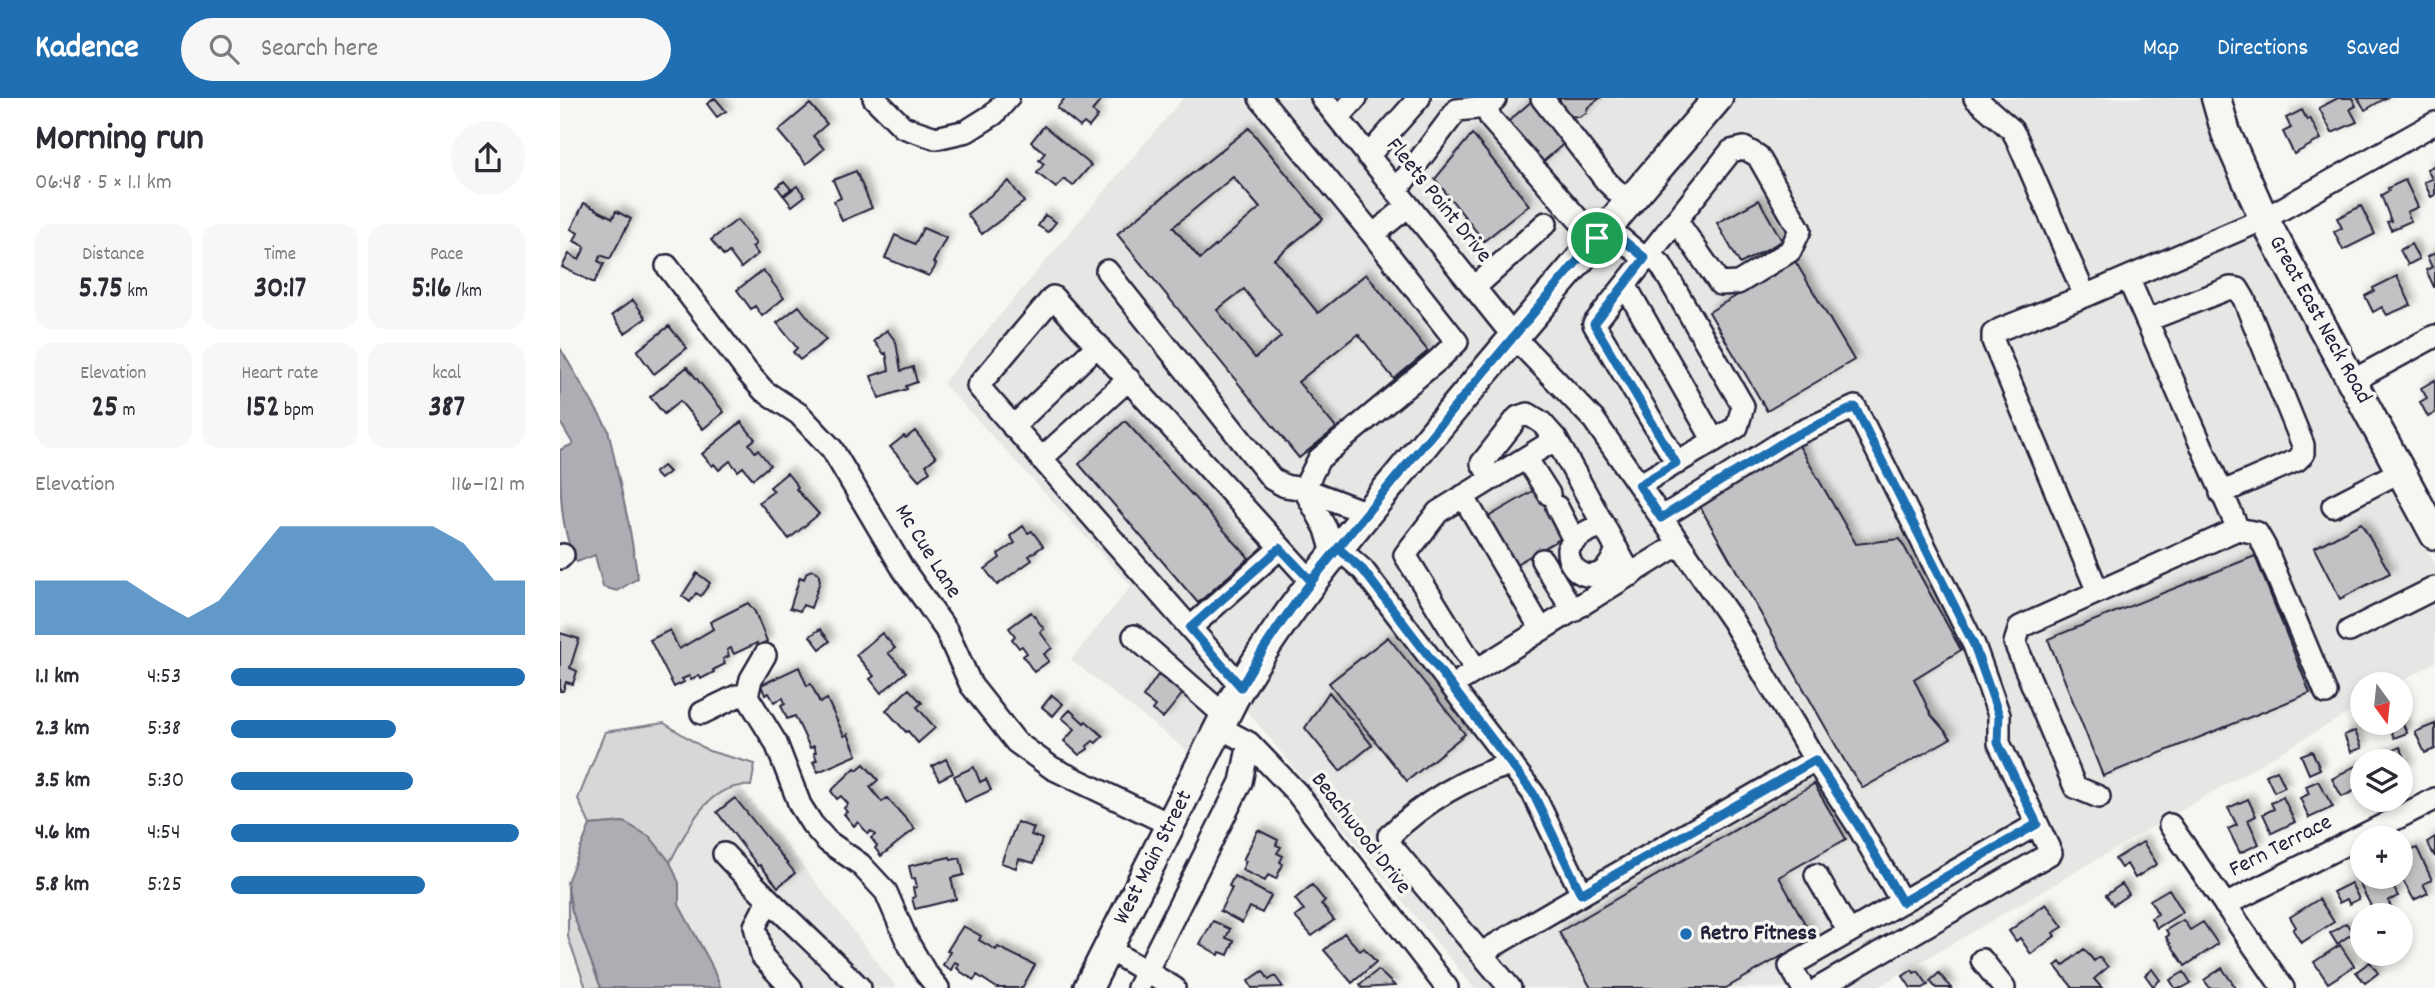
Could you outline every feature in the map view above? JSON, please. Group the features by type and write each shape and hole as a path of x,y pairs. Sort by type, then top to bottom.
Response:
{"main road":[{"name":"Great East Neck Road","path":"2216,98 2226,133 2264,219 2435,535"},
{"name":"West Main Street","path":"1088,988 1222,721 1254,664 1311,581 1710,100"}],"street":[{"path":"874,98 903,127 936,138 967,131 994,114 1008,98"},
{"path":"1260,98 1457,342 1319,459 1304,489"},
{"name":"Fleets Point Drive","path":"1322,98 1513,336 1594,420 1732,620 1902,902"},
{"path":"1338,118 1356,98"},
{"path":"1368,156 1419,98"},
{"path":"1542,98 1607,182 1612,221"},
{"path":"1975,98 2012,130 2085,296"},
{"path":"1373,235 1402,198 1457,110 1491,102 1491,120 1577,218 1612,221 1661,265 1743,406 1737,427 1639,485"},
{"path":"2098,592 1993,341 1993,334 2264,219 2435,123"},
{"path":"1676,220 1720,284 1738,283 1790,251 1800,230 1758,156 1744,148 1731,151 1676,220 1649,254 1594,324 1676,463"},
{"path":"1474,288 1546,223"},
{"name":"Mc Cue Lane","path":"667,266 764,391 799,414 832,449 903,569 946,630 971,685 1008,732 1034,756 1052,768 1171,825"},
{"path":"1107,271 1272,478 1285,486 1304,489 1367,513"},
{"path":"2128,278 2238,528"},
{"path":"1625,285 1714,441"},
{"path":"2148,320 2230,288 2238,289 2244,299 2303,445 2304,454 2297,460 2221,493"},
{"path":"1241,687 978,386 1054,297 1311,581"},
{"path":"2353,381 2435,336"},
{"path":"1013,427 1098,345"},
{"path":"1041,459 1129,379"},
{"path":"1661,518 1790,438 1855,407 1974,645 1999,715 1998,743 2051,853 1819,988"},
{"path":"1492,479 1482,463 1518,417 1528,414 1541,422 1556,439 1631,575"},
{"path":"1476,670 1405,555 1438,512 1556,439"},
{"path":"1526,458 1574,540"},
{"path":"2333,506 2400,471"},
{"path":"1304,489 1336,551 1363,570 1533,793 1581,894"},
{"path":"1463,496 1541,629"},
{"path":"1604,525 1574,540 1568,549 1572,566 1580,575 1588,576 1601,572 1609,565 1617,549"},
{"path":"2099,797 2075,787 2015,643 2020,627 2238,528 2257,533 2265,547 2326,693"},
{"path":"1451,687 1679,544"},
{"path":"1190,628 1280,548"},
{"path":"1542,560 1573,611"},
{"path":"2349,631 2435,588"},
{"name":"Beachwood Drive","path":"1134,636 1222,721 1249,743 1297,793 1447,988"},
{"path":"765,655 751,679 747,696 776,743 800,805 827,841 860,864 877,880 894,907 907,941 938,988"},
{"path":"702,713 737,696 747,696"},
{"path":"1142,980 1241,782 1249,743"},
{"path":"1483,952 1815,760"},
{"path":"1510,988 1483,952 1391,846 1389,836 1413,813 1483,772 1512,764"},
{"name":"Fern Terrace","path":"2225,905 2435,799"},
{"path":"1803,988 1790,966 2037,824"},
{"path":"2170,825 2283,988"},
{"path":"724,854 768,901 793,921 860,988"},
{"path":"1816,875 1849,932"},
{"path":"768,901 755,926 762,956 788,987"},
{"path":"1108,949 1142,980 1174,988"},
{"path":"1982,960 2004,988"}],"shaded area":[{"path":"1183,98 2202,98 2241,206 2435,564 2435,662 2413,675 2413,672 2350,672 2350,712 1876,988 1474,988 1229,692 1195,757 1071,660 1131,586 943,383"},
{"path":"560,348 608,429 638,578 617,591 603,587 595,555 577,562 567,537 562,509 560,450 573,444 560,422"},
{"path":"664,723 709,751 755,764 751,786 736,787 711,800 692,822 670,862 650,837 624,822 590,825 578,799 605,732"},
{"path":"739,785 897,988 721,988 679,905 679,883 670,862 690,825 711,798"},
{"path":"624,822 650,837 670,862 679,883 679,905 721,988 601,988 572,911 567,882 590,825"},
{"path":"568,887 572,911 601,988 586,988 568,937"}],"building":[{"path":"715,98 726,111 717,117 707,104"},
{"path":"1065,98 1103,98 1092,111 1098,116 1089,127 1084,123 1080,127 1057,108"},
{"path":"1559,98 1600,98 1579,117 1565,112"},
{"path":"2338,98 2352,98 2356,106 2350,109 2357,122 2332,133 2319,108"},
{"path":"2358,98 2386,98 2365,110"},
{"path":"1533,100 1568,140 1537,167 1502,127"},
{"path":"810,104 827,124 813,136 824,149 806,164 778,131"},
{"path":"2302,110 2307,120 2310,118 2321,139 2294,154 2283,132 2291,128 2286,118"},
{"path":"1044,126 1091,165 1073,186 1064,179 1056,188 1037,173 1044,164 1039,160 1045,153 1031,142"},
{"path":"1249,128 1323,219 1274,259 1318,313 1366,274 1428,351 1394,379 1358,334 1298,382 1336,428 1299,458 1117,234","holes":["1233,177 1260,208 1200,259 1173,227","1244,289 1281,337 1255,358 1217,310"]},
{"path":"1472,134 1529,205 1484,241 1435,179"},
{"path":"2435,165 2435,195 2431,197 2424,182 2432,179 2427,169"},
{"path":"856,171 872,208 842,221 834,201 841,198 833,180"},
{"path":"2405,180 2418,207 2407,212 2411,221 2391,230 2387,222 2391,221 2381,195 2389,191 2388,188"},
{"path":"784,181 791,189 783,195 777,187"},
{"path":"1009,181 1024,202 982,234 967,214"},
{"path":"797,186 805,196 792,206 784,196"},
{"path":"1759,200 1782,241 1740,264 1717,223"},
{"path":"584,203 613,218 616,211 631,219 610,259 601,255 598,261 604,264 594,283 562,267 569,254 579,260 585,247 574,241 578,233 571,229"},
{"path":"2361,206 2375,234 2343,250 2334,232 2342,228 2337,218"},
{"path":"1045,215 1056,222 1048,232 1038,226"},
{"path":"737,220 756,244 752,247 758,254 741,268 729,252 724,256 711,240"},
{"path":"923,228 946,238 929,276 885,258 895,235 915,244"},
{"path":"2411,244 2419,259 2408,265 2400,250"},
{"path":"2435,253 2434,287 2426,270 2432,267 2427,257"},
{"path":"1795,261 1854,360 1767,411 1709,312"},
{"path":"763,270 784,298 762,316 755,306 751,309 737,290"},
{"path":"2397,276 2411,305 2387,315 2382,307 2373,312 2365,296 2374,291 2373,288"},
{"path":"633,300 646,318 625,333 612,315"},
{"path":"799,306 826,340 800,360 793,352 797,348 777,323"},
{"path":"669,326 687,348 654,374 637,351"},
{"path":"887,330 896,342 901,371 913,367 917,382 906,386 907,389 879,398 871,376 889,370 886,353 884,354 874,341"},
{"path":"687,367 724,412 703,429 680,401 664,414 650,397"},
{"path":"2435,380 2435,413 2428,417 2420,402 2427,398 2421,388"},
{"path":"1125,421 1249,558 1198,603 1079,464"},
{"path":"741,422 755,439 749,444 755,452 758,450 770,465 753,479 743,467 738,471 730,461 719,470 702,454"},
{"path":"915,431 936,457 926,465 930,471 919,480 890,447"},
{"path":"1798,444 1856,544 1900,539 1961,650 1914,679 1931,715 1951,738 1863,788 1847,765 1699,505"},
{"path":"663,466 669,472 660,479 654,473"},
{"path":"787,473 798,487 796,489 819,514 789,539 759,502 774,491 770,487"},
{"path":"1538,488 1565,536 1511,567 1483,520"},
{"path":"2361,523 2390,573 2340,599 2314,548"},
{"path":"1023,526 1028,533 1032,531 1043,546 1029,556 1032,560 997,585 985,569 1000,558 998,554 1015,543 1010,536"},
{"path":"2255,556 2310,693 2103,776 2048,639"},
{"path":"812,570 818,573 820,581 811,608 803,605 800,611 790,608 800,577 804,579 807,572"},
{"path":"697,573 710,583 701,596 696,593 690,602 682,596"},
{"path":"748,603 755,612 767,641 734,654 731,648 727,650 729,656 723,659 725,664 713,670 714,672 701,679 699,675 691,680 689,676 674,687 650,640 670,630 679,649 713,629 710,622"},
{"path":"1031,612 1044,629 1040,632 1052,648 1044,654 1049,661 1034,672 1023,656 1027,653 1012,639 1015,636 1009,628"},
{"path":"820,629 830,641 820,649 810,636"},
{"path":"560,633 579,639 570,668 577,671 573,684 566,682 563,691 560,691"},
{"path":"882,633 895,648 888,653 906,672 881,693 870,679 874,676 856,655"},
{"path":"1388,637 1465,734 1407,781 1329,683"},
{"path":"799,667 807,686 811,684 820,703 827,699 844,736 848,734 857,755 818,772 813,762 817,760 814,746 810,748 795,716 787,719 781,705 785,703 783,698 774,702 769,693 765,695 761,685"},
{"path":"1158,675 1183,693 1163,718 1152,710 1155,706 1143,697"},
{"path":"909,689 922,703 917,707 935,728 918,743 886,710"},
{"path":"1329,692 1372,745 1340,771 1305,728"},
{"path":"1052,695 1063,704 1053,716 1042,707"},
{"path":"1070,710 1103,736 1096,743 1093,741 1087,746 1088,749 1079,755 1064,741 1075,729 1062,718"},
{"path":"2435,724 2435,749 2425,753 2415,732"},
{"path":"2350,733 2357,735 2362,748 2350,750 2344,735"},
{"path":"2312,751 2320,769 2309,774 2301,755"},
{"path":"946,759 953,773 939,780 932,766"},
{"path":"864,764 878,780 870,787 882,802 887,798 915,829 881,856 871,838 875,835 871,831 868,834 858,822 854,826 844,814 847,812 844,808 848,804 841,796 837,799 831,791 855,768 857,770"},
{"path":"974,767 980,782 986,779 991,790 965,802 954,776"},
{"path":"2350,769 2350,793 2342,797 2332,779"},
{"path":"2277,770 2285,787 2274,792 2266,775"},
{"path":"2318,781 2333,807 2309,818 2300,798 2309,794 2306,786"},
{"path":"1814,784 1846,839 1779,877 1813,938 1726,988 1591,988 1559,932"},
{"path":"2283,797 2295,822 2272,833 2263,814 2274,809 2271,803"},
{"path":"735,798 795,873 778,887 760,865 758,866 717,812"},
{"path":"2248,799 2256,816 2248,820 2259,844 2240,853 2228,829 2237,825 2228,808"},
{"path":"1017,822 1034,828 1031,835 1042,839 1034,863 1019,859 1016,868 1001,863"},
{"path":"1258,830 1278,840 1276,845 1281,847 1277,853 1283,856 1280,862 1283,864 1276,879 1268,875 1265,881 1242,870 1246,861 1243,860"},
{"path":"2435,837 2435,857 2427,842"},
{"path":"2143,842 2157,864 2135,878 2127,864 2121,868 2115,859"},
{"path":"2417,848 2432,880 2423,884 2428,893 2414,900 2408,889 2413,889 2413,850"},
{"path":"950,857 951,860 960,858 964,875 951,878 956,899 915,909 912,898 915,897 913,888 917,887 909,866"},
{"path":"1234,876 1271,896 1262,913 1250,907 1242,923 1220,911 1232,888 1229,886"},
{"path":"2122,884 2129,894 2113,905 2106,895"},
{"path":"2350,884 2350,889 2354,889 2359,899 2349,904 2347,899 2339,903 2333,892"},
{"path":"1312,885 1325,901 1321,904 1334,920 1312,936 1295,917 1304,910 1295,899"},
{"path":"2169,889 2183,912 2157,928 2151,918 2158,914 2150,900"},
{"path":"2362,889 2394,889 2398,896 2388,901 2389,903 2369,903"},
{"path":"2319,899 2334,922 2301,943 2293,930 2296,927 2290,917"},
{"path":"2046,904 2063,927 2031,954 2020,938 2016,941 2009,931"},
{"path":"2183,920 2190,930 2203,922 2218,944 2185,966 2166,937 2169,935 2166,930"},
{"path":"1213,921 1230,929 1226,938 1234,941 1228,955 1220,952 1219,955 1200,944"},
{"path":"2346,923 2350,929 2350,935 2337,944 2330,933"},
{"path":"963,926 981,936 979,940 996,950 998,947 1035,965 1022,988 997,988 977,975 974,980 961,972 957,968 959,964 955,962 951,970 943,965 950,952 947,951"},
{"path":"1344,933 1360,951 1364,948 1376,962 1352,983 1324,950"},
{"path":"2340,945 2350,960 2350,966 2354,966 2328,983 2314,962"},
{"path":"2084,949 2094,961 2099,957 2108,967 2094,979 2102,988 2073,988 2055,966 2060,962 2063,966"},
{"path":"2364,966 2373,966 2378,973 2365,983 2356,972"},
{"path":"2222,968 2236,988 2210,988 2204,980"},
{"path":"2152,969 2160,980 2153,986 2145,975"},
{"path":"1378,970 1395,986 1362,988 1360,984"},
{"path":"1912,970 1914,973 1918,971 1928,985 1911,988 1903,976"},
{"path":"1263,971 1269,980 1275,976 1283,987 1252,988 1248,981"},
{"path":"2184,972 2191,983 2175,988 2170,980"},
{"path":"1939,973 1951,988 1936,988 1930,981"}],"place":[{"name":"Retro Fitness","path":"1686,934"}],"route":[{"path":"1597,238 1513,336 1367,513 1311,581 1241,687 1190,628 1280,548 1311,581 1338,548 1363,570 1533,793 1581,894 1815,760 1858,825 1902,902 2037,824 1998,743 1999,715 1974,645 1855,407 1790,438 1661,518 1639,485 1676,463 1594,324 1645,258 1607,227 1597,238"}]}
